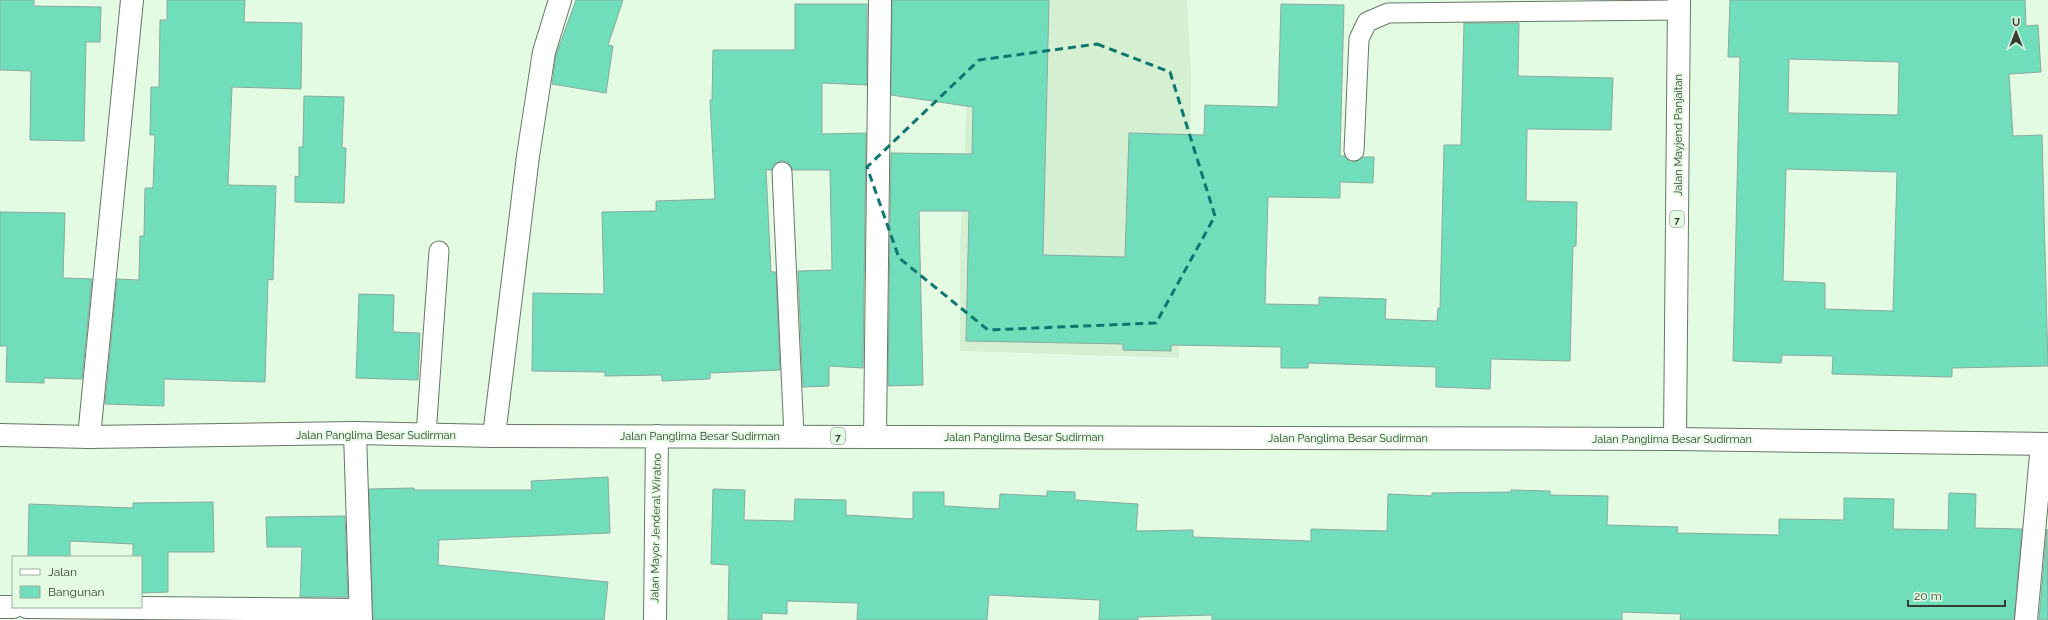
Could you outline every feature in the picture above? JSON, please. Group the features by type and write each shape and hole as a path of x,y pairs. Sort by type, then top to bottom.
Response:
{"main road":[{"path":"89,437 132,0"},
{"path":"494,436 528,156 544,52 560,0"},
{"path":"875,437 880,0"},
{"name":"Jalan Mayjend Panjaitan","path":"1675,439 1679,5"},
{"path":"69,608 360,615 355,433"},
{"name":"Jalan Panglima Besar Sudirman","path":"0,435 89,437 355,433 494,436 1675,439 2045,444"},
{"name":"Jalan Mayor Jenderal Wiratno","path":"655,620 657,436"},
{"path":"2026,620 2045,444"},
{"path":"0,607 12,607"}],"lane":[{"path":"1354,151 1359,39 1367,22 1388,14 1679,5"},
{"path":"782,172 794,436"},
{"path":"426,435 439,251"}],"highlighted area":[{"path":"1097,44 1170,72 1215,216 1156,323 988,330 899,258 867,167 979,60"}],"shaded area":[{"path":"972,0 1187,0 1191,75 1190,189 1181,206 1179,358 960,351 960,248"}],"building":[{"path":"0,0 34,0 34,6 101,7 100,42 86,42 84,141 30,140 31,71 0,70"},
{"path":"167,0 245,0 244,22 302,23 301,89 232,87 228,185 276,186 273,280 268,279 265,382 164,379 164,406 105,404 117,279 139,280 140,236 144,236 145,188 153,188 155,135 150,135 151,87 159,87 160,20 167,20"},
{"path":"576,0 623,0 608,45 613,46 606,93 552,84 556,55"},
{"path":"892,0 1049,0 1043,255 1125,257 1129,133 1204,135 1205,105 1278,107 1281,4 1344,5 1340,156 1344,156 1348,160 1354,162 1363,157 1374,157 1373,183 1340,182 1340,198 1268,197 1265,304 1319,305 1319,297 1386,299 1385,319 1437,321 1438,308 1440,309 1444,145 1461,145 1464,23 1519,23 1518,76 1613,78 1611,130 1527,129 1526,201 1577,202 1576,246 1573,246 1570,361 1491,359 1490,389 1436,387 1436,367 1308,363 1308,368 1281,368 1281,347 1171,345 1171,351 1123,350 1123,344 966,341 969,211 919,211 923,385 888,386 891,153 972,154 973,107 891,95"},
{"path":"1730,0 2025,0 2026,26 2038,25 2041,72 2009,74 2013,136 2042,135 2048,366 1952,368 1952,377 1832,374 1833,356 1782,355 1781,363 1733,361 1740,57 1728,57","holes":["1789,59 1899,62 1898,115 1788,113","1786,169 1897,172 1893,311 1825,309 1825,283 1783,281"]},
{"path":"795,4 867,4 867,85 822,83 822,134 866,133 863,368 829,366 829,386 803,387 798,271 832,270 830,170 793,170 787,162 782,161 776,163 772,170 766,170 771,272 776,272 780,370 710,373 710,379 662,381 662,375 605,376 605,372 532,371 533,293 604,294 602,212 656,211 656,201 715,199 710,100 712,100 713,50 795,50"},
{"path":"304,96 344,97 342,148 346,148 344,203 295,202 295,176 299,177 299,147 303,147"},
{"path":"0,212 65,213 63,278 92,279 82,379 44,378 44,383 6,382 7,346 0,346"},
{"path":"359,294 394,295 393,332 420,333 418,380 356,378"},
{"path":"608,477 610,533 439,540 438,565 608,582 604,620 373,620 369,489 414,488 414,490 532,490 531,481"},
{"path":"713,489 745,490 744,520 794,521 795,499 846,500 846,515 913,519 913,492 944,492 944,506 999,509 1000,494 1047,496 1047,491 1075,492 1075,500 1138,504 1136,531 1193,530 1193,537 1311,541 1311,529 1387,531 1388,494 1432,496 1432,493 1511,492 1511,490 1550,491 1550,495 1608,496 1607,525 1678,527 1677,533 1779,535 1779,519 1844,520 1844,498 1894,499 1893,529 1948,530 1949,493 1976,494 1975,528 2022,529 2014,620 1680,620 1681,614 1622,612 1622,620 1212,620 1212,615 1138,617 1138,620 1099,620 1100,600 989,595 987,620 857,620 858,603 787,601 787,614 762,613 762,620 728,620 729,565 711,564"},
{"path":"213,502 214,552 168,552 168,592 142,593 142,556 133,556 133,544 70,541 70,556 28,556 29,504 133,508 133,503"},
{"path":"345,516 348,597 300,597 302,547 267,547 266,517"},
{"path":"2047,529 2048,620 2039,620"}]}
